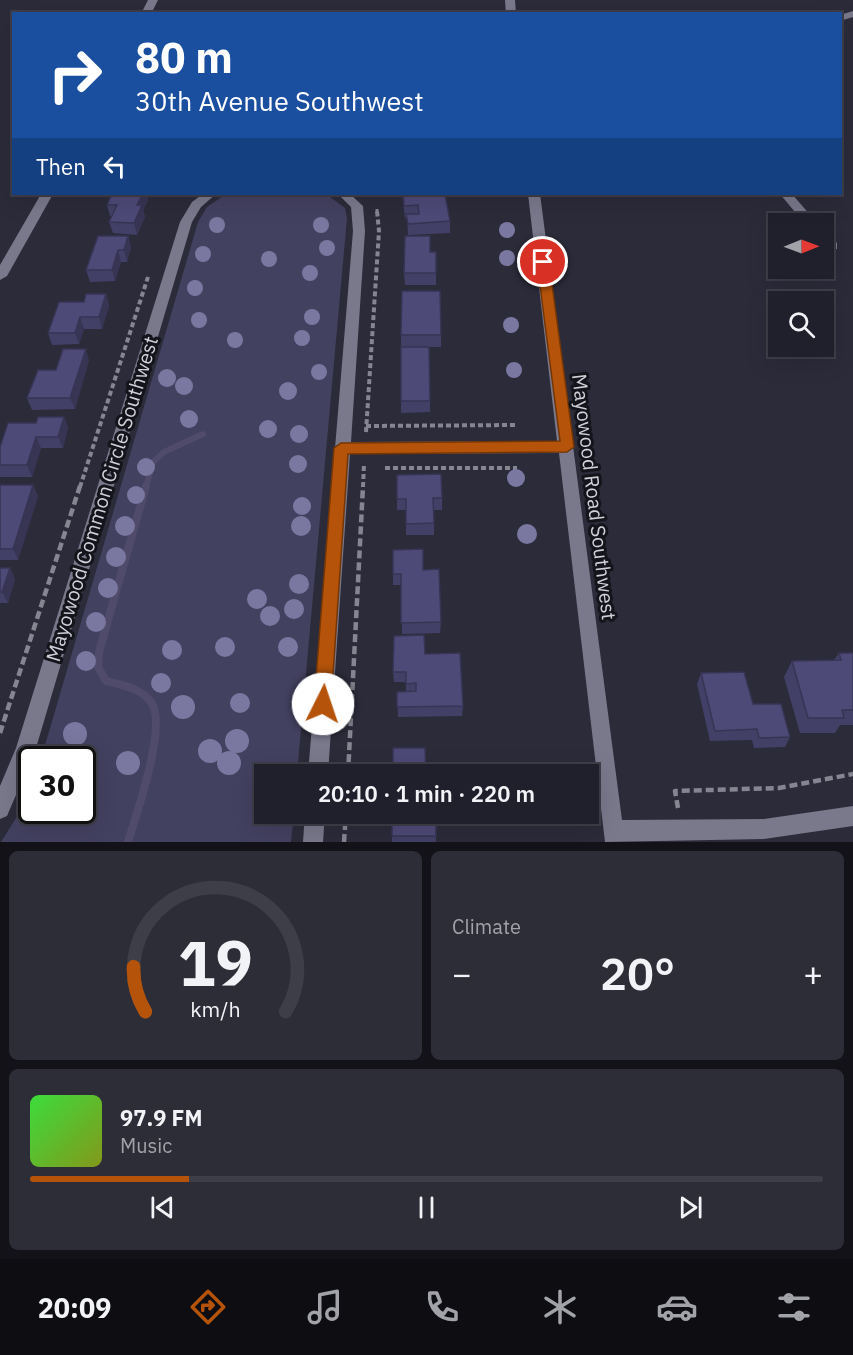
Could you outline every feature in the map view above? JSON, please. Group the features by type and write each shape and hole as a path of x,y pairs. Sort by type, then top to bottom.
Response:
{"street":[{"path":"0,276 46,195"},
{"name":"Mayowood Common Circle Southwest","path":"0,809 26,748 186,222 196,205 209,195"},
{"path":"319,764 359,231 357,206 345,195"},
{"name":"Mayowood Road Southwest","path":"534,195 614,836"},
{"path":"787,195 802,213"},
{"path":"341,448 567,447"},
{"path":"614,836 792,828 853,816"},
{"path":"313,842 314,824"}],"path":[{"path":"0,733 152,267"},
{"path":"366,426 515,425"},
{"path":"348,764 363,468 517,468"},
{"path":"675,791 778,788 853,774"},
{"path":"344,842 345,824"}],"shaded area":[{"path":"225,195 327,195 345,208 347,218 298,764 254,764 254,824 293,824 291,842 1,842 18,814 18,824 96,824 96,746 45,746 198,222 207,207"}],"building":[{"path":"112,195 142,195 137,205 142,205 134,223 109,222 117,205 107,205"},
{"path":"403,195 445,195 450,221 408,224 406,214 419,214 418,205 404,206"},
{"path":"98,236 128,236 124,250 118,250 112,270 86,270"},
{"path":"405,236 430,236 430,252 436,252 436,273 404,273"},
{"path":"402,291 440,291 441,335 401,335"},
{"path":"86,294 106,294 99,317 80,317 75,333 48,333 59,302 84,302"},
{"path":"401,347 429,347 430,401 401,401"},
{"path":"63,349 86,349 70,398 27,398 38,370 56,370"},
{"path":"38,417 64,417 58,437 36,437 27,465 0,465 0,447 8,423 36,423"},
{"path":"441,474 442,498 433,498 434,523 406,524 406,499 397,499 397,475"},
{"path":"0,485 33,485 13,549 0,549"},
{"path":"423,549 423,570 439,569 441,622 401,623 401,574 393,574 393,550"},
{"path":"0,568 10,568 2,592 0,592"},
{"path":"424,635 425,654 460,653 463,706 397,707 397,692 416,691 416,683 406,684 406,672 393,672 394,636"},
{"path":"839,653 853,653 853,710 842,710 844,718 808,718 792,661 841,660"},
{"path":"744,672 753,704 781,704 790,737 759,738 757,729 715,731 701,673"},
{"path":"393,748 425,748 426,764 393,764"},
{"path":"392,824 436,824 436,836 392,836"}],"waterway":[{"path":"146,487 153,462 164,452 203,434"},
{"path":"128,842 149,771 156,730 155,714 147,697 131,688 106,681 98,667 99,652 146,486"}],"route":[{"path":"323,704 341,448 567,447 543,262"}]}
